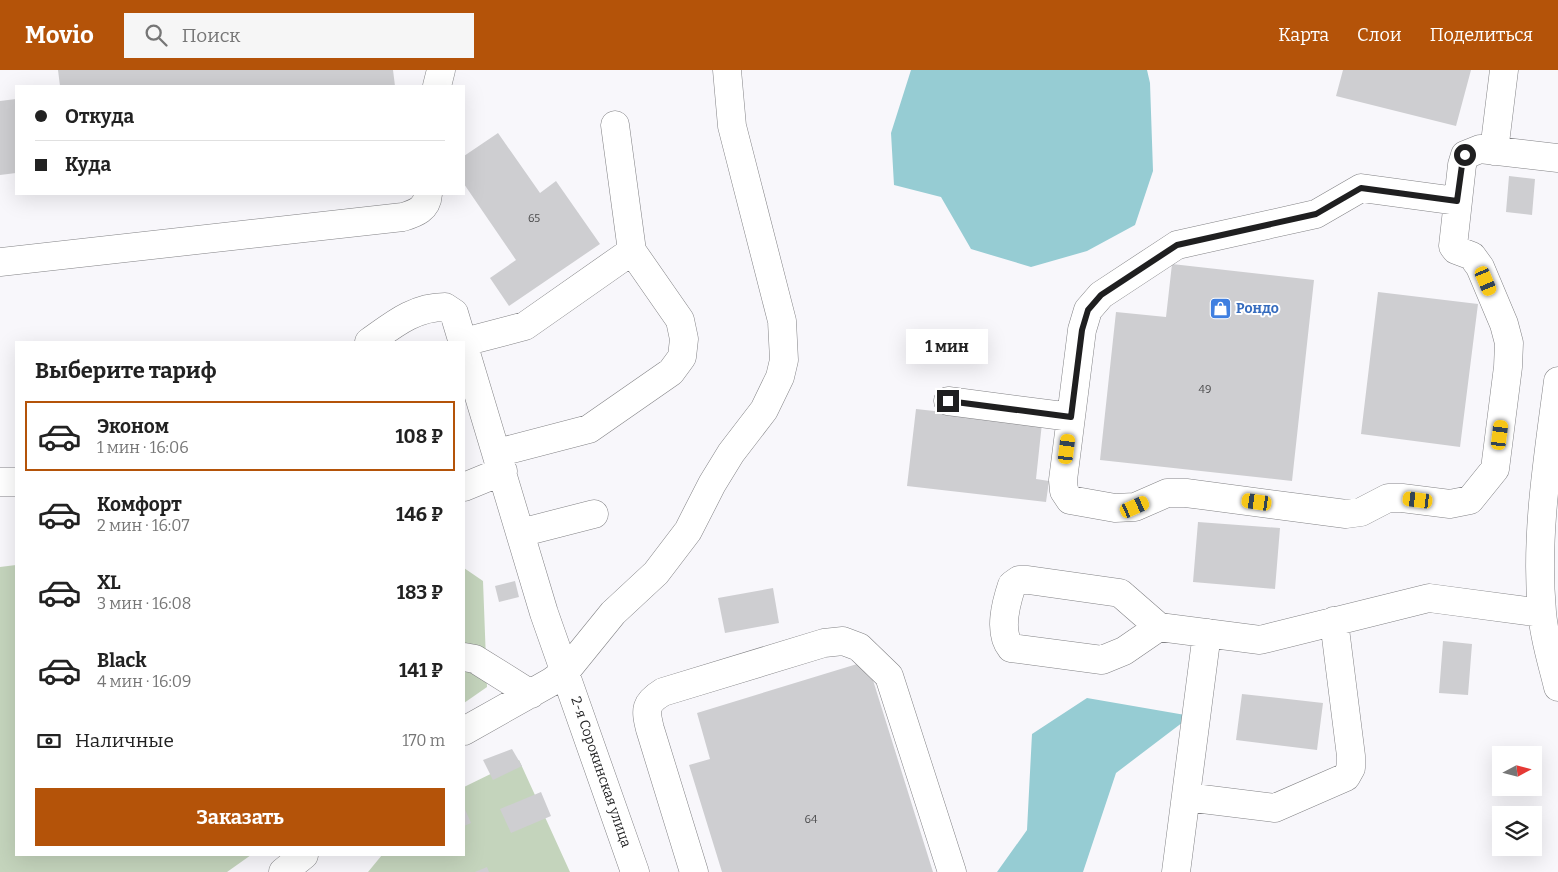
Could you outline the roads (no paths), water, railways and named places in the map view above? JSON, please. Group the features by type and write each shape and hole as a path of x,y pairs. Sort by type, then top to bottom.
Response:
{"street":[{"path":"437,85 441,70"},
{"path":"465,730 531,694 566,671 608,619 656,573 688,531 712,484 731,453 764,410 780,377 784,360 782,322 732,126 727,70"},
{"path":"1494,151 1504,70"},
{"path":"465,486 500,462 589,429 670,372 682,357 684,339 680,320 632,251 615,125"},
{"path":"1457,201 1361,188 1316,214 1177,245 1101,295 1088,310 1082,330 1064,486 1064,491 1070,500 1078,503 1116,508 1135,507 1167,493 1186,493 1346,514 1361,512 1388,498 1450,504 1470,500 1495,469 1508,367 1509,343 1504,324 1480,267 1472,256 1456,250 1453,246 1462,165 1465,155 1480,149 1558,158"},
{"path":"0,262 403,217 417,213 428,202 428,195"},
{"path":"465,342 525,326 632,251"},
{"name":"2-я Сорокинская улица","path":"370,341 399,320 417,311 434,307 445,308 454,314 464,341"},
{"name":"2-я Сорокинская улица","path":"465,345 544,614 566,671 635,872"},
{"path":"1558,381 1542,502 1539,554 1542,613 1546,642 1558,687"},
{"path":"948,401 1071,417"},
{"path":"0,482 15,482"},
{"path":"520,533 594,514"},
{"path":"1159,626 1119,654 1102,660 1011,648 1005,641 1004,629 1012,585 1019,580 1120,593 1159,626 1260,640 1430,598 1542,613"},
{"path":"1186,797 1275,808 1346,777 1351,768 1351,756 1334,622"},
{"path":"1176,872 1207,633"},
{"path":"694,872 650,729 646,712 651,699 663,692 815,646 843,640 859,647 889,676 898,696 952,872"},
{"path":"465,657 475,660 531,694"},
{"path":"283,872 303,856"}],"water":[{"path":"911,70 1147,70 1150,83 1153,171 1135,225 1087,251 1031,267 971,249 941,197 894,185 891,133"},
{"path":"1087,698 1191,716 1116,773 1083,872 997,872 1027,830 1032,734"}],"place":[{"name":"Рондо","path":"1220,308"}]}
